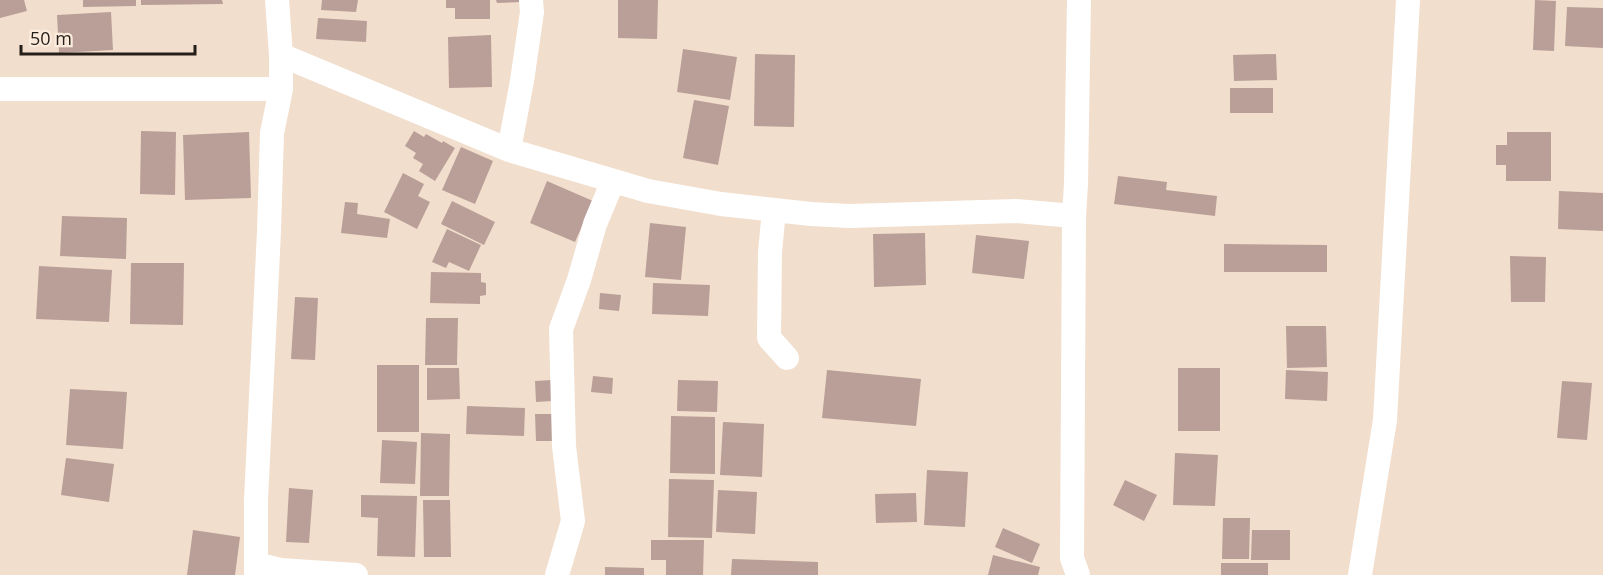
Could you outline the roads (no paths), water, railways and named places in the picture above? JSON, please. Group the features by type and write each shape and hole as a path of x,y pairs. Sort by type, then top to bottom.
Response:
{"street":[{"path":"277,0 281,90 272,134 256,500 256,569 356,575"},
{"path":"509,150 531,23 531,0"},
{"path":"1078,575 1072,558 1074,216 1079,0"},
{"path":"1360,575 1385,420 1408,0"},
{"path":"281,55 509,150 648,192 721,204 810,214 849,216 1017,211 1074,216"},
{"path":"0,90 281,90"},
{"path":"557,575 573,521 564,446 561,329 579,280 595,224 613,181"},
{"path":"774,210 770,252 769,338 787,358"}]}
